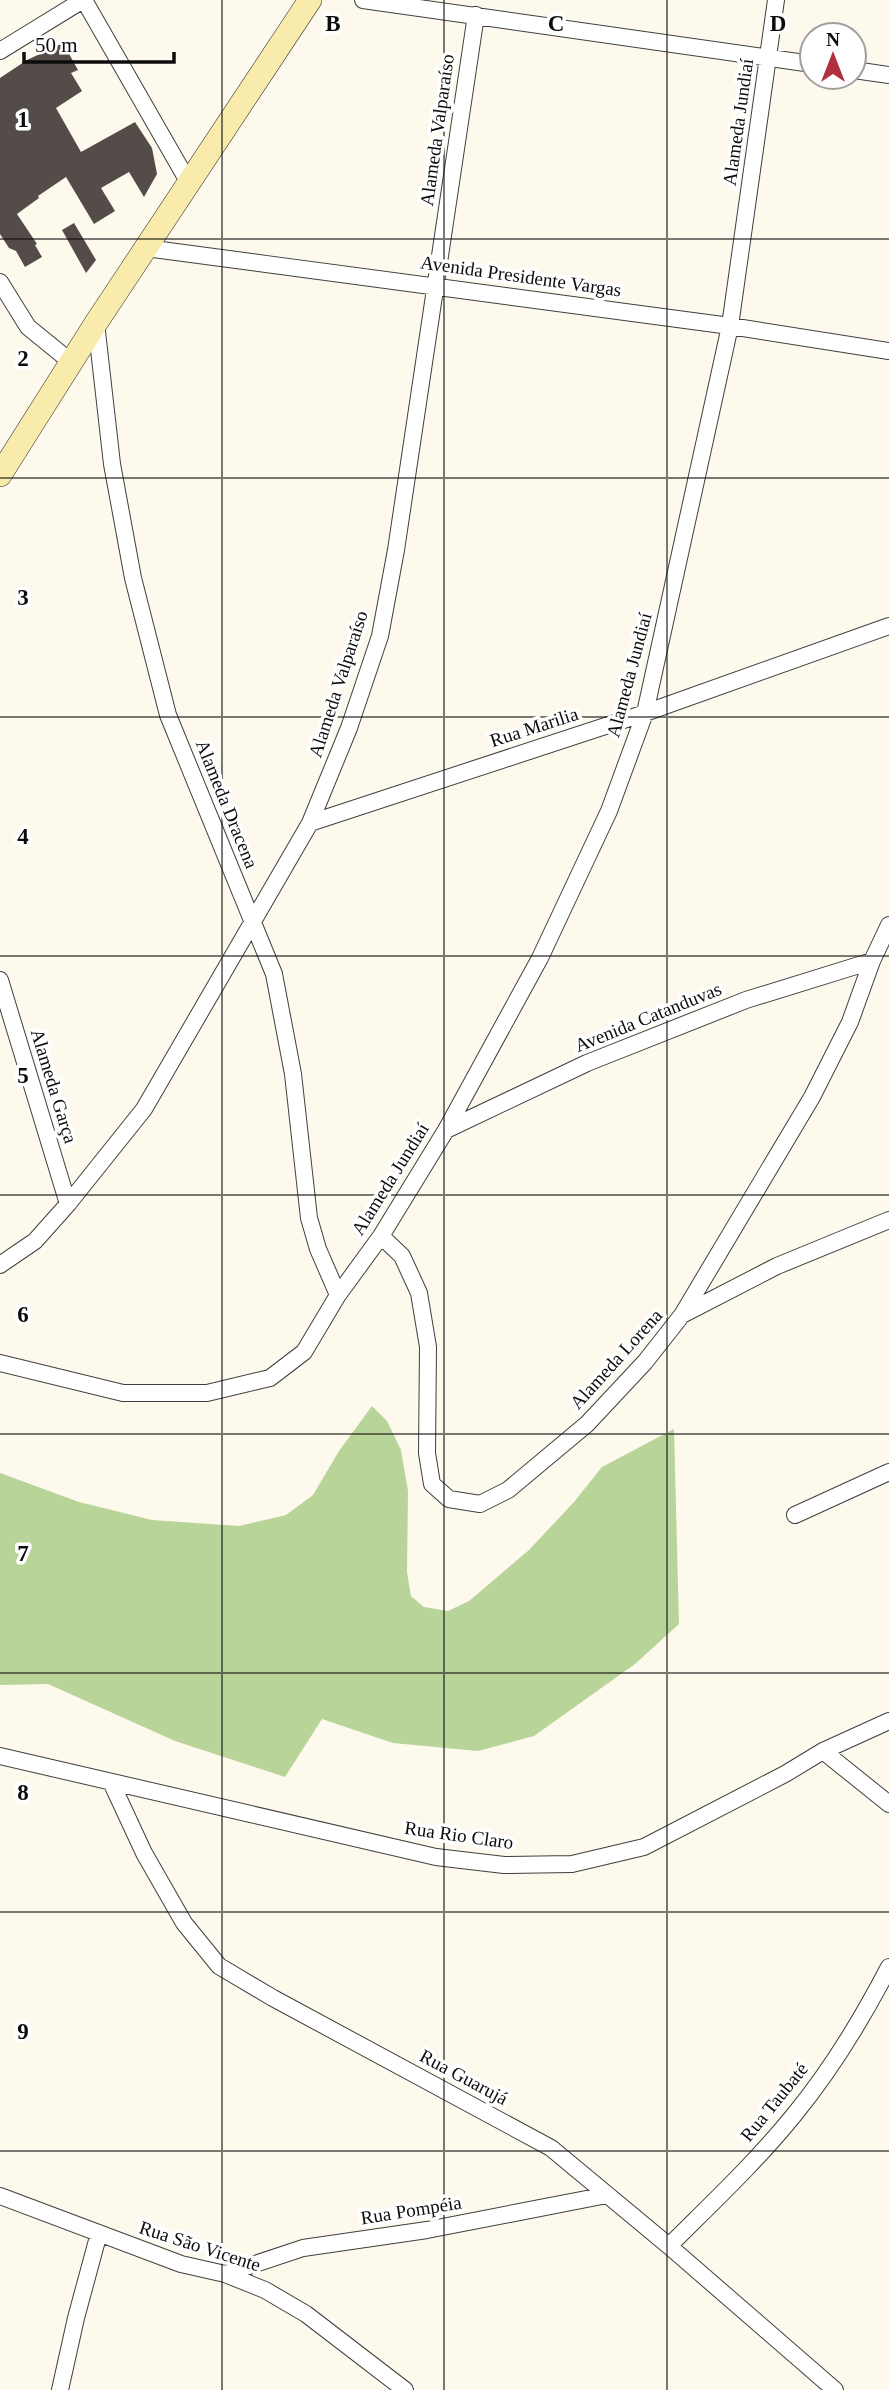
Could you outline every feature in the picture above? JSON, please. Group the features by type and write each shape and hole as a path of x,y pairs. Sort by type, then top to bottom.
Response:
{"main road":[{"path":"0,475 96,323 310,0"}],"street":[{"path":"0,51 83,0 188,183"},
{"path":"363,0 798,62"},
{"name":"Alameda Jundiaí","path":"0,1363 123,1393 207,1393 270,1378 304,1352 338,1295 381,1236 446,1130 541,958 610,811 645,713 730,326 776,0"},
{"name":"Alameda Valparaíso","path":"0,1265 35,1241 145,1109 310,822 349,728 380,636 398,537 475,15"},
{"path":"868,72 889,75"},
{"name":"Avenida Presidente Vargas","path":"146,247 730,326 889,351"},
{"path":"0,282 28,327 71,362"},
{"name":"Alameda Dracena","path":"96,323 111,464 133,579 168,715 274,974 293,1074 309,1218 318,1249 338,1295"},
{"name":"Rua Marilia","path":"310,822 645,713 889,626"},
{"name":"Alameda Lorena","path":"381,1236 402,1256 419,1293 428,1347 426,1453 432,1484 449,1499 480,1504 509,1490 587,1424 646,1362 682,1315 812,1097 850,1022 872,961 888,928"},
{"name":"Avenida Catanduvas","path":"446,1130 587,1063 746,1000 872,961"},
{"name":"Alameda Garça","path":"0,980 68,1204"},
{"path":"682,1315 777,1266 889,1220"},
{"path":"795,1515 889,1472"},
{"name":"Rua Rio Claro","path":"0,1756 436,1857 503,1865 572,1864 644,1847 785,1774 823,1751 889,1721"},
{"path":"823,1751 889,1804"},
{"name":"Rua Guarujá","path":"111,1782 145,1853 184,1923 219,1966 273,1998 551,2148 835,2390"},
{"name":"Rua Taubaté","path":"669,2246 740,2175 794,2115 832,2063 889,1967"},
{"name":"Rua Pompéia","path":"225,2274 303,2248 427,2230 607,2195"},
{"name":"Rua São Vicente","path":"0,2196 181,2264 225,2274 265,2290 306,2314 405,2390"},
{"path":"60,2390 99,2233"}],"green space":[{"path":"372,1406 387,1421 401,1450 408,1491 407,1572 411,1596 424,1607 448,1611 469,1601 529,1550 602,1467 674,1429 679,1624 635,1664 534,1736 478,1751 393,1743 322,1719 285,1777 175,1741 48,1684 0,1685 0,1473 79,1502 152,1520 239,1526 286,1515 313,1495 339,1451"}],"building":[{"path":"63,43 78,70 71,73 82,91 56,108 81,152 135,122 152,148 157,174 144,197 129,172 101,188 115,211 94,224 66,177 38,196 39,198 17,214 37,244 35,245 42,257 25,267 16,251 9,248 0,234 0,78 27,60"},
{"path":"74,223 96,260 86,273 62,230"}]}
